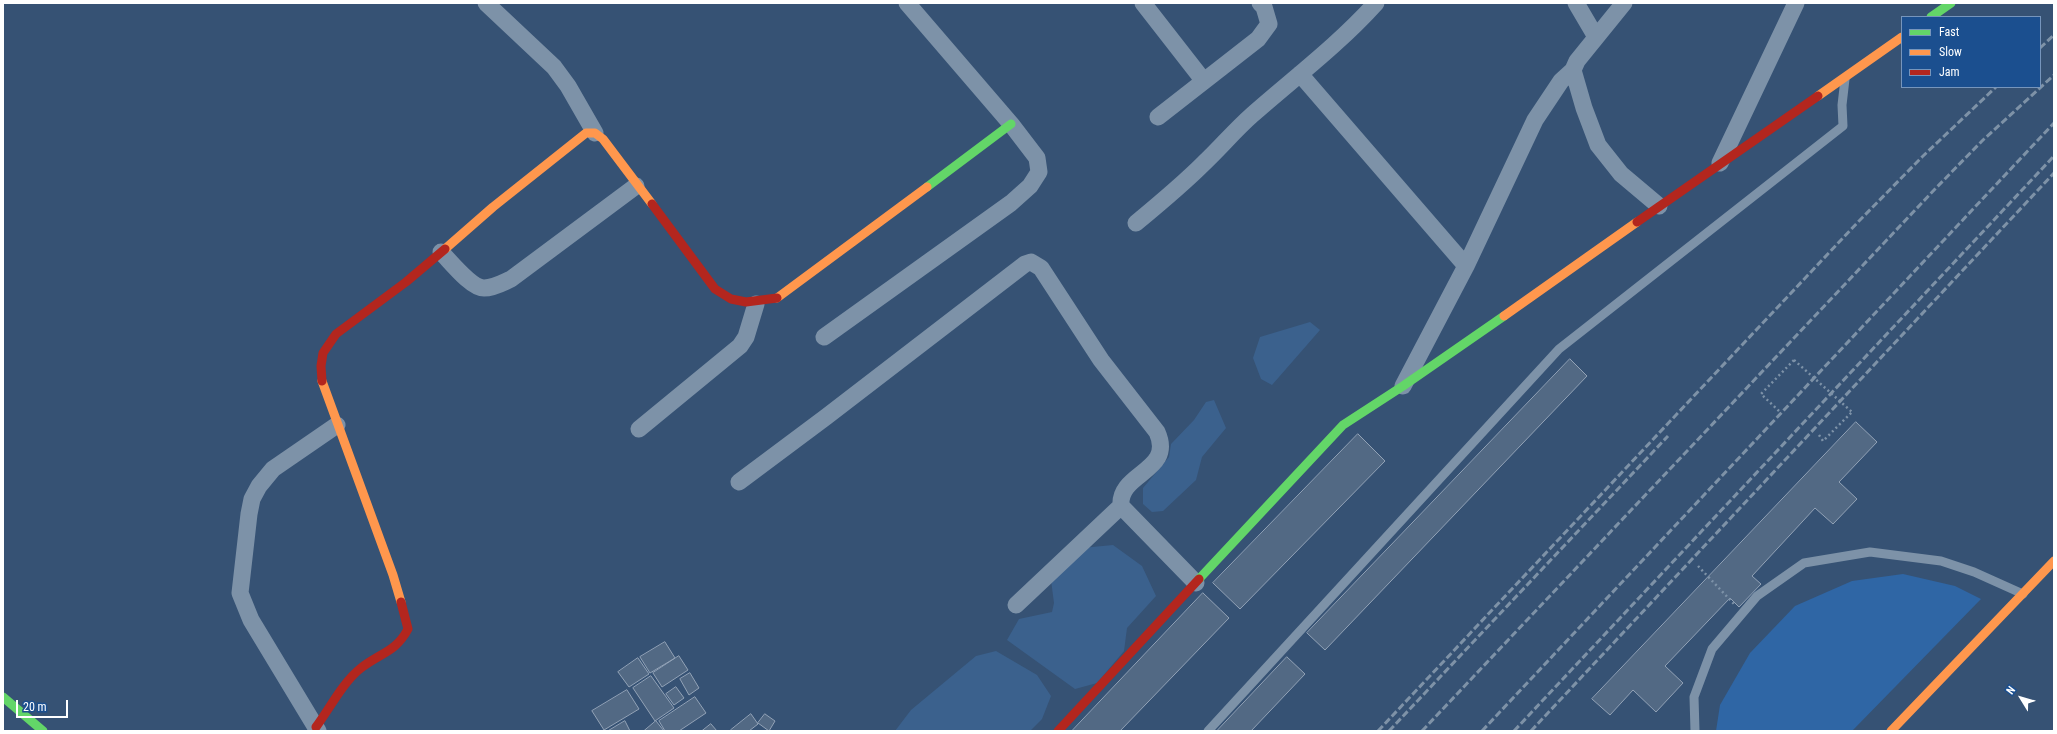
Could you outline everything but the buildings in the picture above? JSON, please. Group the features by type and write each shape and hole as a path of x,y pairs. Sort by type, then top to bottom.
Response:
{"street":[{"path":"486,3 554,67 568,86 595,133 603,139 636,186 715,289 724,296 736,302 756,304 779,298 1011,124"},
{"path":"824,338 1011,203 1030,186 1039,172 1037,158 1011,124 907,3"},
{"path":"1143,3 1204,80"},
{"path":"1158,117 1258,39 1269,24 1264,7 1260,3"},
{"path":"1136,223 1186,180 1230,135 1352,30 1376,3"},
{"path":"1576,3 1596,38"},
{"path":"1403,386 1466,266 1534,120 1561,81 1573,70 1577,61 1624,3"},
{"path":"1720,163 1796,3"},
{"path":"1932,16 1951,3"},
{"path":"1058,731 1343,425 1403,386 1901,38"},
{"path":"1573,70 1584,108 1598,145 1621,174 1659,206"},
{"path":"1300,74 1466,266"},
{"path":"338,425 273,469 259,486 252,499 249,514 240,593 251,620 317,729 348,682 361,668 393,649 402,641 408,629 394,575 338,425 324,389 321,372 322,357 326,345 348,324 406,282 586,133 595,133"},
{"path":"441,252 472,284 483,288 495,287 511,279 636,186"},
{"path":"739,482 833,412 1025,264 1031,262 1042,268 1102,360 1157,432 1162,442 1162,451 1153,464 1126,488 1120,498 1121,506 1196,583"},
{"path":"639,429 740,346 746,337 756,304"},
{"path":"1016,605 1121,506"},
{"path":"1891,731 2054,563"},
{"path":"3,697 43,731"}],"lane":[{"path":"1208,731 1559,349 1843,126 1842,105 1845,76"},
{"path":"1695,731 1694,697 1712,649 1757,596 1804,563 1870,552 1941,561 1974,572 2023,594"}],"path":[{"path":"1779,411 1761,394 1794,360 1852,412 1823,441 1819,435"},
{"path":"1698,566 1742,613"}],"shaded area":[{"path":"1310,322 1320,330 1272,385 1261,379 1253,358 1260,337"},
{"path":"1214,400 1226,428 1202,457 1196,480 1163,511 1152,512 1143,504 1143,488 1169,457 1171,444 1194,420 1206,402"},
{"path":"1113,545 1142,566 1156,596 1127,628 1124,651 1097,683 1075,689 1007,640 1019,619 1052,612 1054,603 1051,580 1082,548"},
{"path":"1903,574 1955,586 1981,599 1852,731 1716,731 1720,705 1750,653 1795,606 1852,581"},
{"path":"996,651 1037,675 1051,696 1042,719 1030,731 895,731 911,710 976,656"}],"railway":[{"path":"2041,47 2054,35"},
{"path":"2041,87 2054,75"},
{"path":"1378,731 1858,222 1922,157 1995,88"},
{"path":"1422,731 1936,188 1983,140 2040,88"},
{"path":"1482,731 2054,123"},
{"path":"1514,731 2054,156"},
{"path":"1531,731 2054,173"},
{"path":"1389,731 1668,436"}],"traffic: fast":[{"path":"1932,16 1951,3"},
{"path":"927,187 1011,124"},
{"path":"1199,579 1343,425 1403,386 1504,316"},
{"path":"3,697 43,731"}],"traffic: slow":[{"path":"1818,96 1901,38"},
{"path":"445,249 493,207 586,133 595,133 603,139 652,204"},
{"path":"777,298 927,187"},
{"path":"1504,316 1637,222"},
{"path":"322,381 393,575 401,602"},
{"path":"1891,731 2054,561"}],"traffic: jam":[{"path":"1637,222 1818,96"},
{"path":"652,204 715,289 731,299 746,302 777,298"},
{"path":"322,381 321,366 323,353 336,334 406,282 445,249"},
{"path":"1058,731 1199,579"},
{"path":"316,727 348,680 361,668 387,652 403,637 408,629 401,602"}]}
